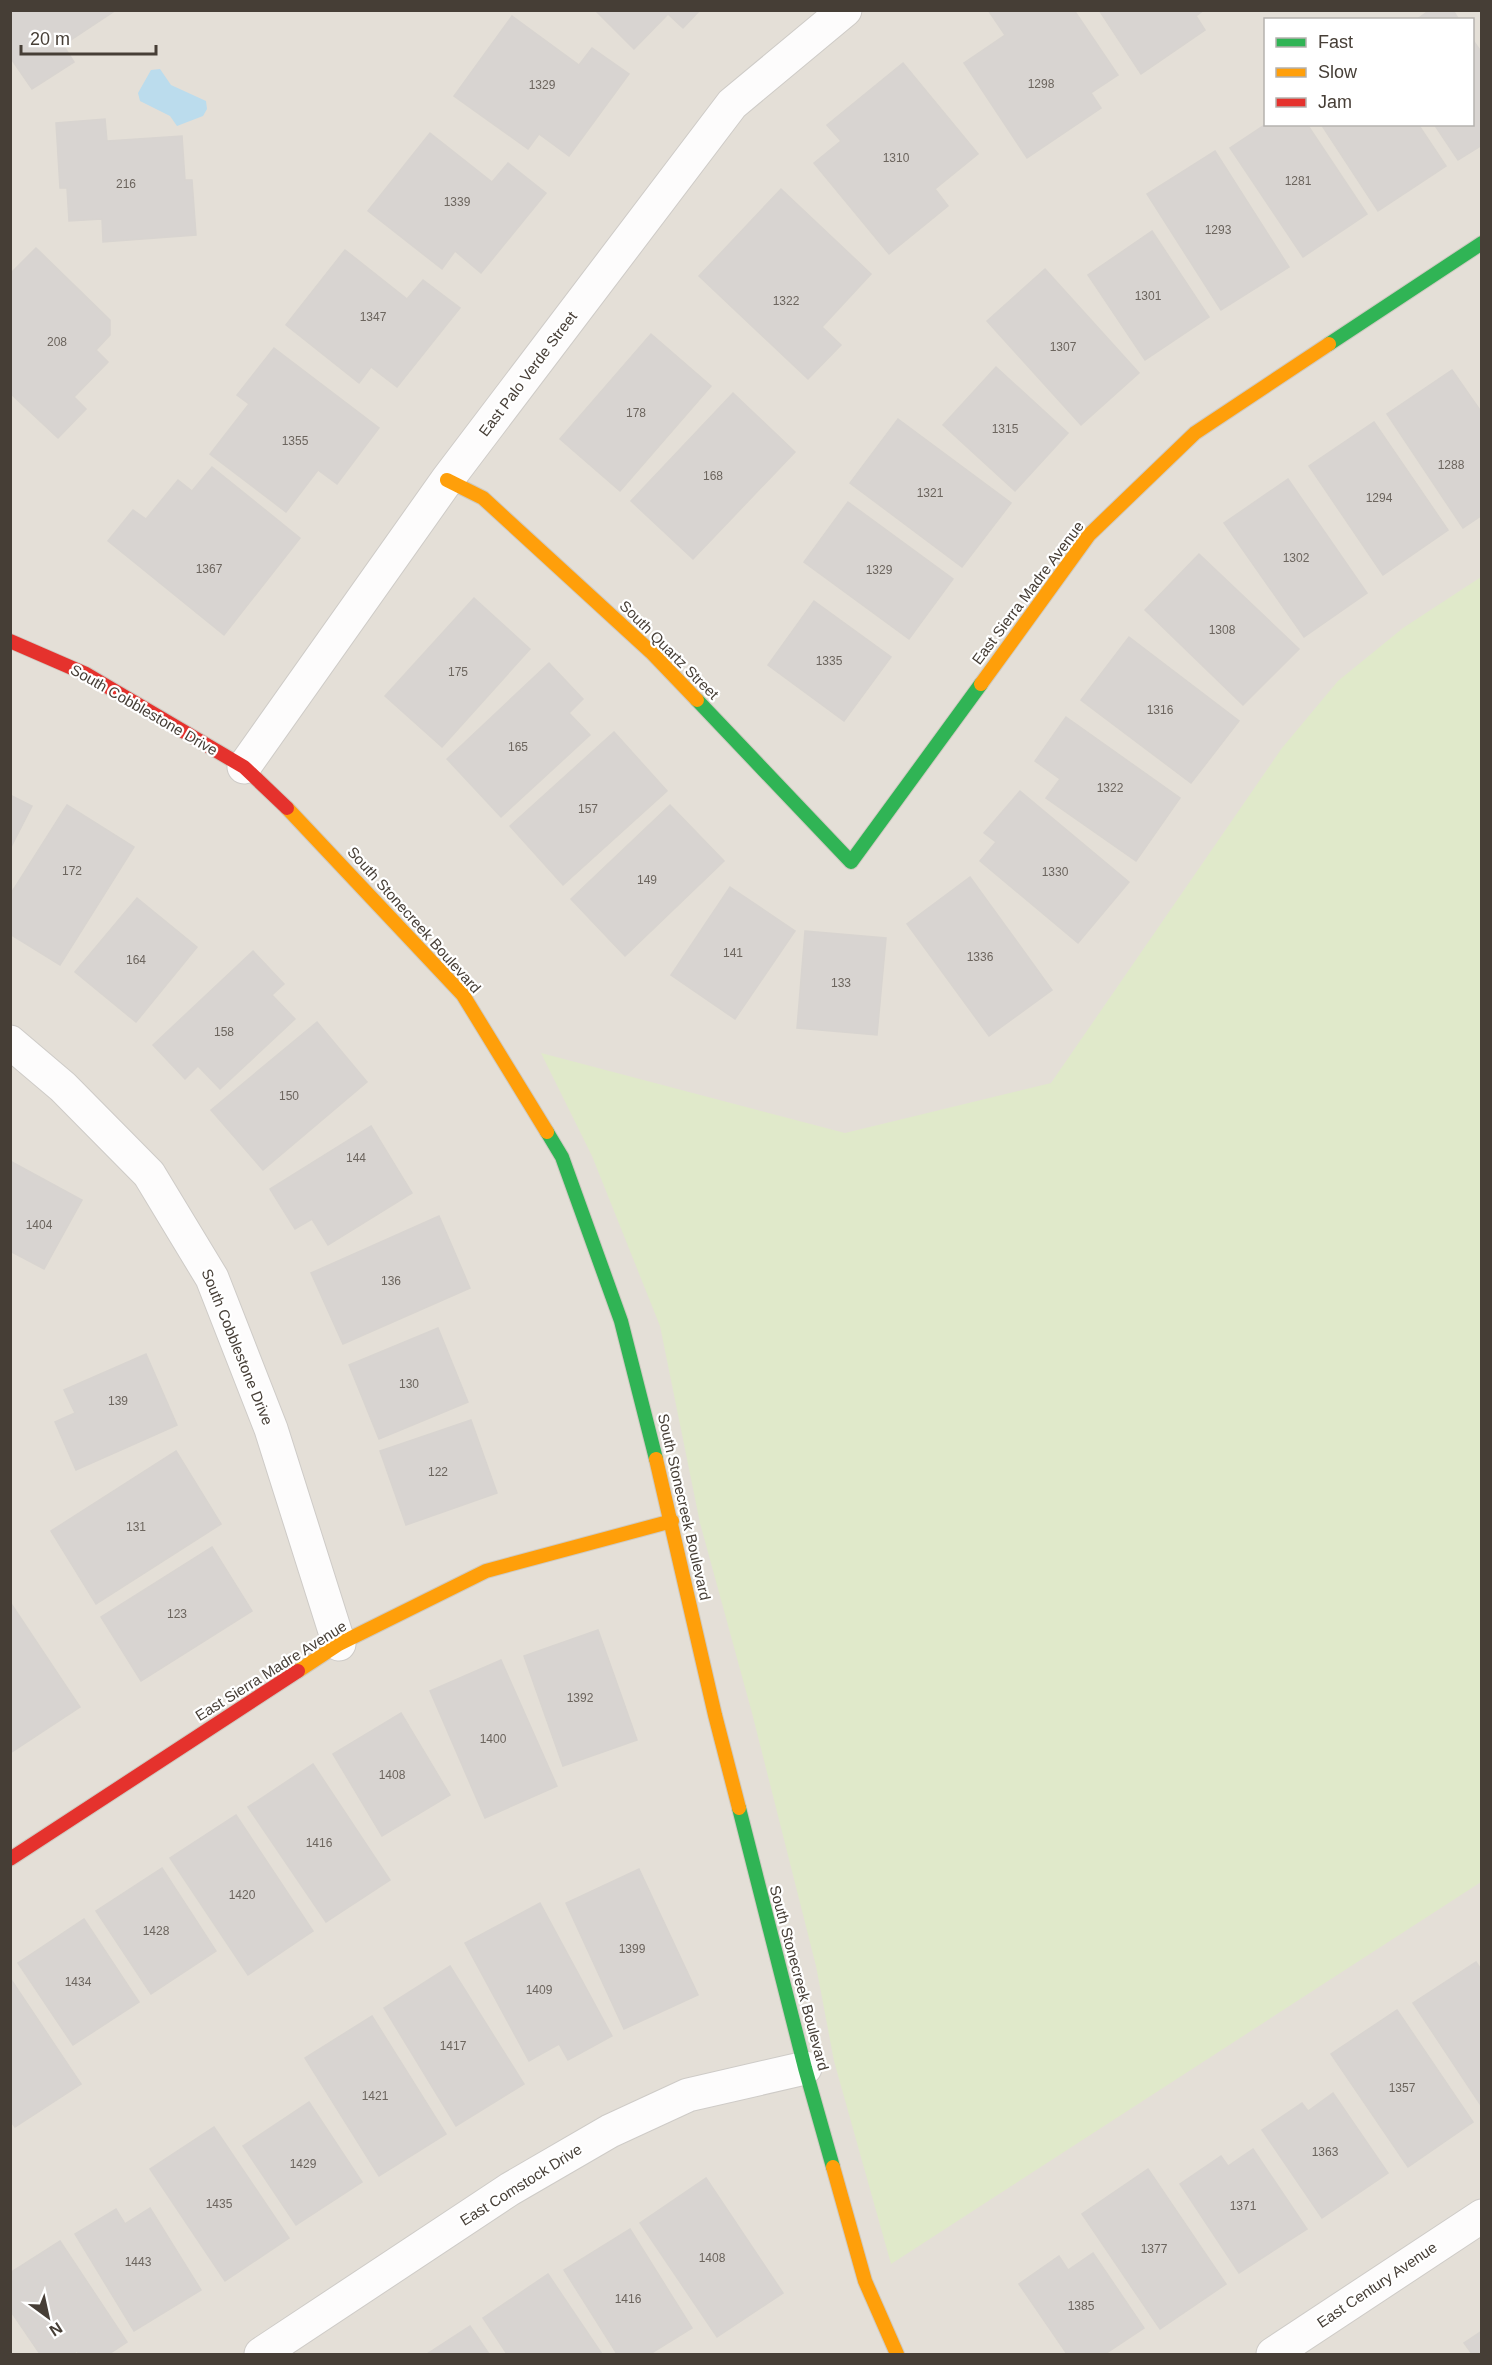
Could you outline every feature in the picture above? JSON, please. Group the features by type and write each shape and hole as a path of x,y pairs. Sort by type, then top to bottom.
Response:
{"street":[{"name":"East Palo Verde Street","path":"244,767 447,480 732,104 845,10"},
{"name":"East Sierra Madre Avenue","path":"851,862 1089,535 1195,433 1482,243"},
{"name":"South Quartz Street","path":"447,480 483,498 651,652 851,862"},
{"name":"South Cobblestone Drive","path":"10,641 86,674 244,767"},
{"name":"South Stonecreek Boulevard","path":"244,767 331,853 463,995 562,1157 621,1321 672,1521 715,1715 805,2068 865,2281 897,2355"},
{"name":"South Cobblestone Drive","path":"10,1042 63,1087 149,1174 212,1278 271,1429 339,1644"},
{"name":"East Sierra Madre Avenue","path":"10,1858 339,1644 486,1571 672,1521"},
{"name":"East Comstock Drive","path":"261,2355 510,2189 610,2131 688,2095 805,2068"},
{"name":"East Century Avenue","path":"1273,2355 1482,2216"}],"shaded area":[{"path":"11,11 1481,11 1481,2354 11,2354"}],"green space":[{"path":"1481,577 1481,1882 891,2264 834,2061 816,1966 752,1713 700,1523 660,1326 592,1156 541,1053 845,1133 1051,1083 1282,748 1338,681 1403,628"}],"water":[{"path":"160,69 171,85 206,101 207,109 203,116 177,126 170,116 140,101 138,93 151,70"}],"building":[{"path":"10,10 116,10 63,45 74,62 32,89 10,57"},
{"path":"595,10 700,10 683,28 668,14 634,49"},
{"path":"988,10 1074,10 1118,75 1091,93 1101,108 1027,158 964,63 1005,35"},
{"path":"1099,10 1204,10 1196,16 1205,30 1141,74"},
{"path":"1430,10 1453,10 1458,18 1419,18"},
{"path":"512,16 579,65 592,48 629,74 569,156 539,134 528,149 454,96"},
{"path":"1474,42 1482,53 1482,145 1458,160 1435,126 1474,126"},
{"path":"903,63 978,154 935,189 948,206 889,254 814,163 841,141 827,125"},
{"path":"105,119 107,141 182,136 185,180 192,180 196,235 103,242 102,219 69,221 67,188 60,188 56,123"},
{"path":"1264,125 1308,126 1367,214 1303,257 1230,148"},
{"path":"1322,126 1419,126 1446,166 1378,211"},
{"path":"430,133 492,182 508,163 546,193 481,273 455,251 442,269 368,211"},
{"path":"1215,151 1289,267 1221,310 1147,194"},
{"path":"781,189 871,274 822,327 841,345 808,379 699,276"},
{"path":"1152,231 1209,317 1145,360 1088,275"},
{"path":"36,248 110,320 110,335 96,350 108,362 74,397 86,409 58,438 10,393 10,274"},
{"path":"345,250 407,299 423,280 460,308 397,387 371,367 359,383 286,325"},
{"path":"1045,269 1139,373 1081,425 987,321"},
{"path":"651,334 711,386 620,491 560,439"},
{"path":"274,348 379,428 337,484 318,470 286,512 210,454 249,404 237,395"},
{"path":"996,367 1068,433 1015,491 943,425"},
{"path":"1452,370 1482,413 1482,515 1463,528 1387,414"},
{"path":"733,393 795,452 693,559 631,501"},
{"path":"898,419 1011,503 962,567 850,483"},
{"path":"1374,422 1448,530 1383,575 1309,466"},
{"path":"212,467 300,538 224,635 108,541 133,510 146,519 178,480 192,491"},
{"path":"1288,479 1367,593 1304,637 1224,523"},
{"path":"848,502 953,579 909,639 804,562"},
{"path":"1199,554 1299,649 1243,705 1145,610"},
{"path":"474,598 530,649 442,747 385,696"},
{"path":"814,601 891,657 844,721 768,665"},
{"path":"1129,637 1239,721 1191,783 1081,700"},
{"path":"549,663 583,699 569,713 590,735 501,817 447,759"},
{"path":"1066,717 1180,798 1136,861 1046,798 1060,779 1035,761"},
{"path":"614,732 667,791 563,885 510,826"},
{"path":"1020,791 1129,882 1078,943 980,861 996,842 984,833"},
{"path":"10,795 32,806 10,849"},
{"path":"67,805 134,847 60,965 10,934 10,895"},
{"path":"670,805 724,861 625,956 571,899"},
{"path":"970,877 1052,990 989,1036 907,924"},
{"path":"730,887 795,931 735,1019 671,975"},
{"path":"137,898 197,947 136,1022 75,972"},
{"path":"805,931 886,938 877,1035 797,1028"},
{"path":"253,951 284,984 272,995 295,1019 220,1089 198,1066 185,1079 153,1045"},
{"path":"317,1022 367,1082 263,1170 211,1110"},
{"path":"371,1126 412,1193 328,1245 312,1219 295,1229 270,1189"},
{"path":"10,1161 82,1200 44,1269 10,1251"},
{"path":"439,1216 470,1288 343,1344 311,1273"},
{"path":"438,1328 468,1402 379,1439 349,1365"},
{"path":"146,1354 177,1425 76,1470 55,1422 75,1413 64,1390"},
{"path":"471,1420 497,1493 406,1525 380,1451"},
{"path":"176,1451 221,1524 96,1604 51,1531"},
{"path":"212,1547 252,1611 141,1681 101,1617"},
{"path":"10,1602 80,1707 10,1753"},
{"path":"598,1630 637,1740 563,1766 524,1656"},
{"path":"501,1660 557,1786 485,1818 430,1691"},
{"path":"401,1713 450,1795 382,1836 333,1754"},
{"path":"313,1764 390,1880 326,1922 248,1807"},
{"path":"236,1815 313,1931 248,1975 170,1858"},
{"path":"162,1868 216,1951 151,1994 96,1911"},
{"path":"639,1869 698,1995 624,2029 566,1903"},
{"path":"540,1903 612,2036 568,2060 559,2044 529,2061 465,1943"},
{"path":"84,1919 139,2002 73,2045 18,1963"},
{"path":"1476,1962 1482,1971 1482,2107 1413,2003"},
{"path":"450,1966 524,2084 456,2126 384,2008"},
{"path":"10,1978 81,2084 15,2127 10,2120"},
{"path":"1397,2010 1473,2122 1408,2167 1331,2054"},
{"path":"372,2016 446,2134 379,2176 305,2058"},
{"path":"1333,2093 1388,2173 1322,2218 1262,2130 1302,2103 1308,2111"},
{"path":"309,2102 362,2182 296,2225 243,2146"},
{"path":"214,2127 289,2238 225,2281 150,2169"},
{"path":"1253,2149 1307,2229 1239,2273 1180,2184 1221,2156 1228,2166"},
{"path":"1148,2169 1226,2284 1160,2329 1082,2214"},
{"path":"706,2178 783,2293 717,2337 640,2223"},
{"path":"150,2208 201,2290 134,2331 75,2234 116,2209 125,2224"},
{"path":"630,2229 692,2328 650,2354 617,2354 564,2270"},
{"path":"60,2241 127,2342 109,2354 79,2354 77,2351 73,2354 40,2354 10,2310 10,2273"},
{"path":"1093,2253 1144,2328 1105,2354 1067,2354 1019,2284 1059,2256 1068,2270"},
{"path":"548,2274 602,2354 507,2354 483,2318"},
{"path":"470,2326 489,2354 427,2354"},
{"path":"1482,2331 1482,2354 1472,2354 1464,2343"}],"traffic: fast":[{"path":"1329,344 1482,243"},
{"path":"697,700 851,862 981,684"},
{"path":"547,1132 562,1157 621,1321 656,1459"},
{"path":"739,1808 805,2068 833,2167"}],"traffic: slow":[{"path":"981,684 1089,535 1195,433 1329,344"},
{"path":"447,480 483,498 651,652 697,700"},
{"path":"287,808 463,995 547,1132"},
{"path":"656,1459 715,1715 739,1808"},
{"path":"298,1671 339,1644 486,1571 672,1521"},
{"path":"833,2167 865,2281 897,2354"}],"traffic: jam":[{"path":"10,641 86,674 244,767 287,808"},
{"path":"10,1859 298,1671"}]}
